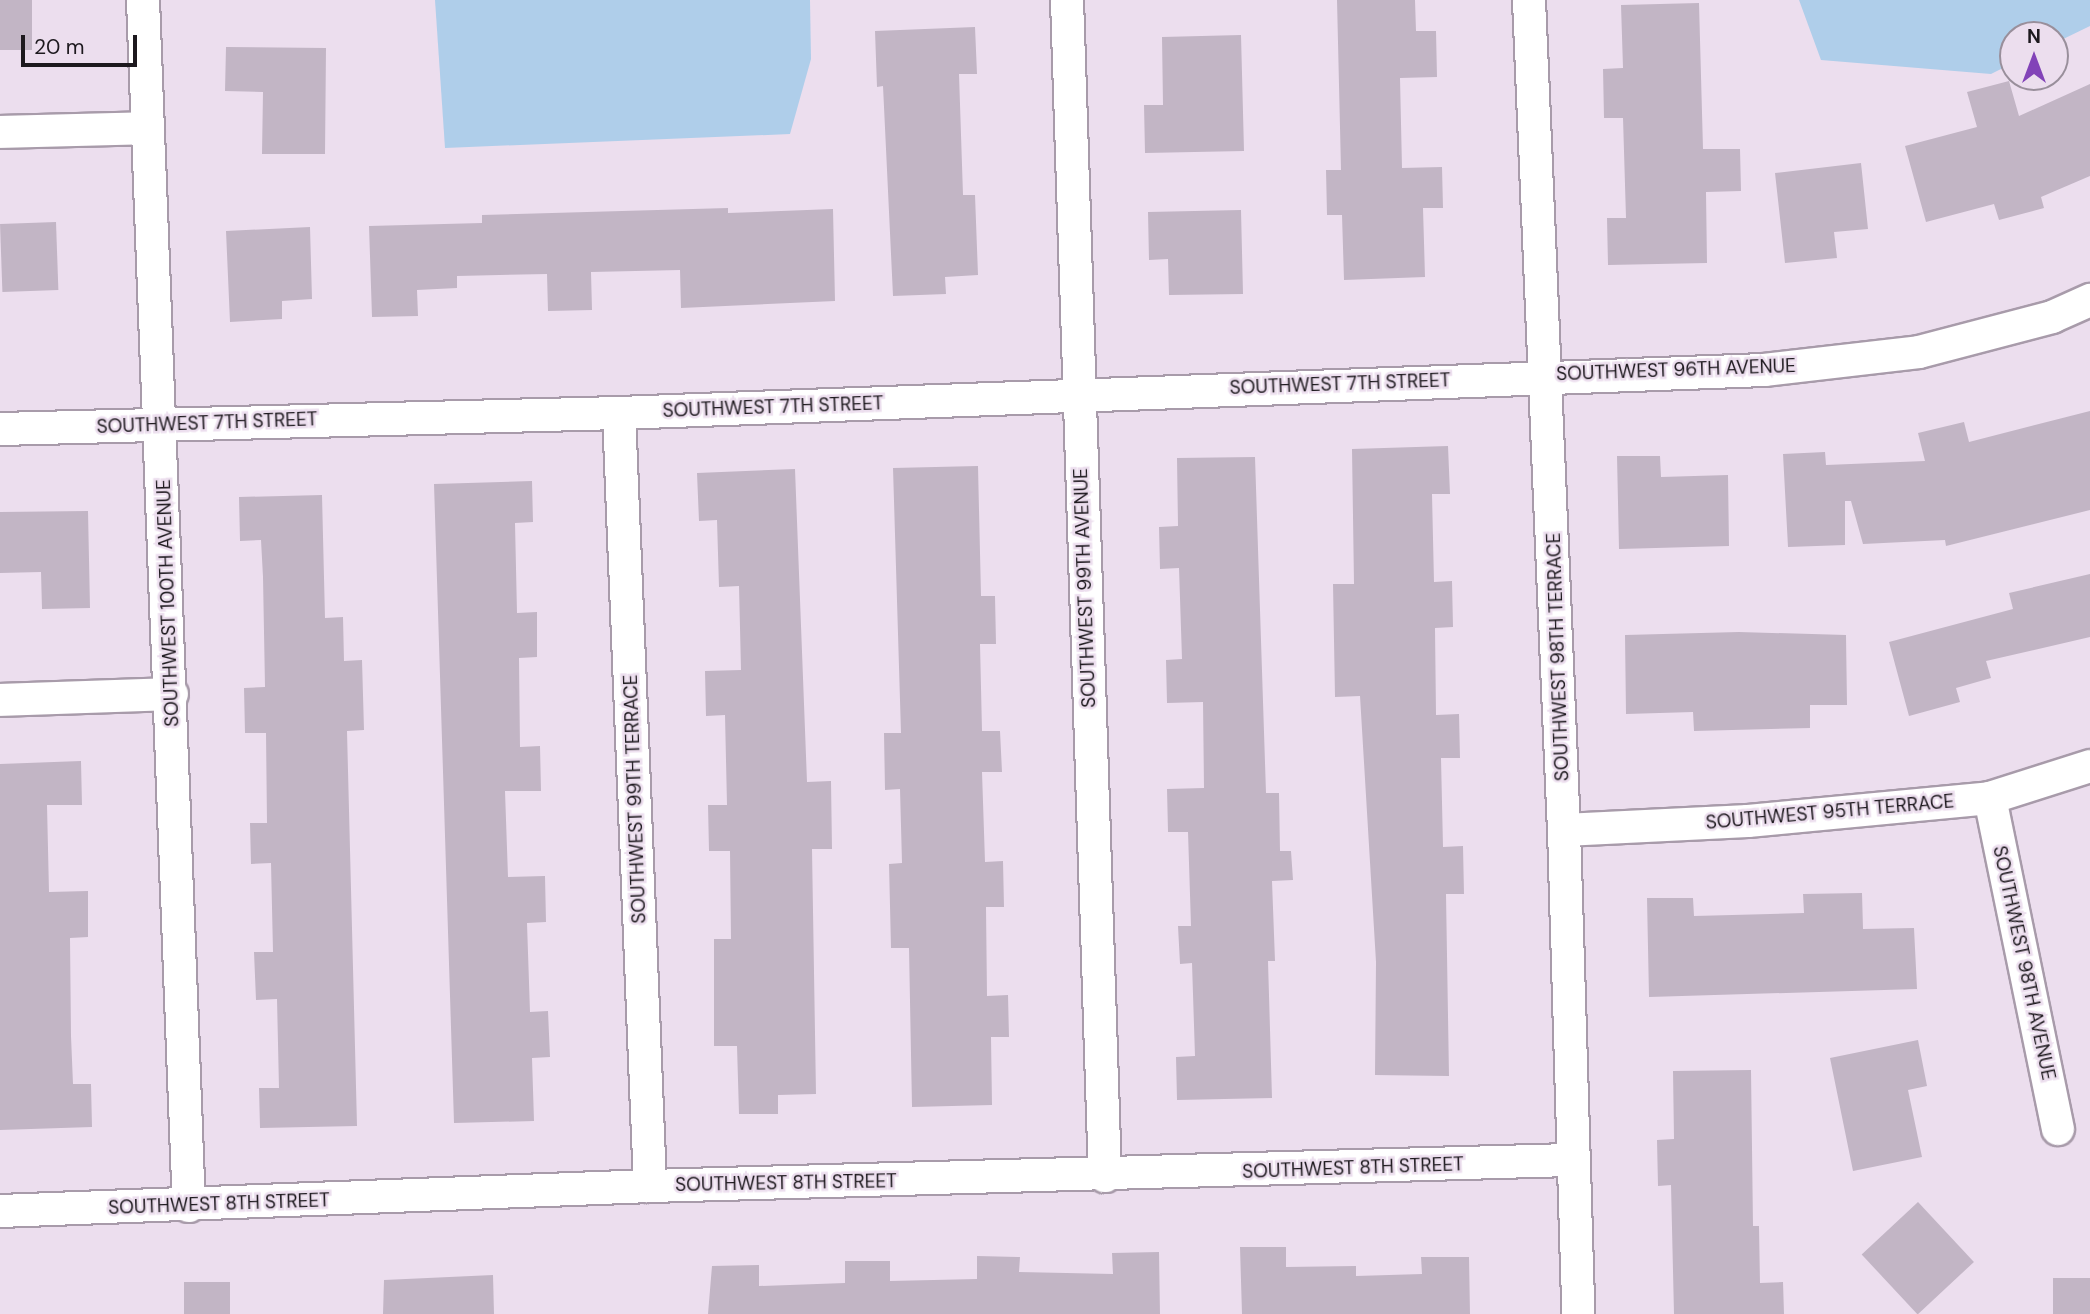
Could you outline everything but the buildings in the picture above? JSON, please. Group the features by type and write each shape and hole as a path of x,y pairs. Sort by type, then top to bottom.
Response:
{"street":[{"name":"SOUTHWEST 100TH AVENUE","path":"143,0 172,694 189,1206"},
{"name":"SOUTHWEST 99TH AVENUE","path":"1066,0 1105,1176"},
{"name":"SOUTHWEST 98TH TERRACE","path":"1529,0 1564,830 1578,1314"},
{"path":"0,132 148,128"},
{"name":"SOUTHWEST 96TH AVENUE","path":"1546,375 1764,370 1919,352 2052,317 2090,300"},
{"name":"SOUTHWEST 7TH STREET","path":"0,429 619,413 1546,375"},
{"name":"SOUTHWEST 99TH TERRACE","path":"619,413 650,1186"},
{"path":"0,700 172,694"},
{"name":"SOUTHWEST 95TH TERRACE","path":"1564,830 1748,821 1990,798 2090,766"},
{"name":"SOUTHWEST 98TH AVENUE","path":"1990,798 2058,1129"},
{"name":"SOUTHWEST 8TH STREET","path":"0,1211 189,1206 650,1186 1105,1176 1572,1160"}],"water":[{"path":"435,0 810,0 811,59 790,134 445,148"},
{"path":"1799,0 2090,0 2090,26 2069,36 2069,21 1999,21 1999,70 1991,74 1821,60"}]}
